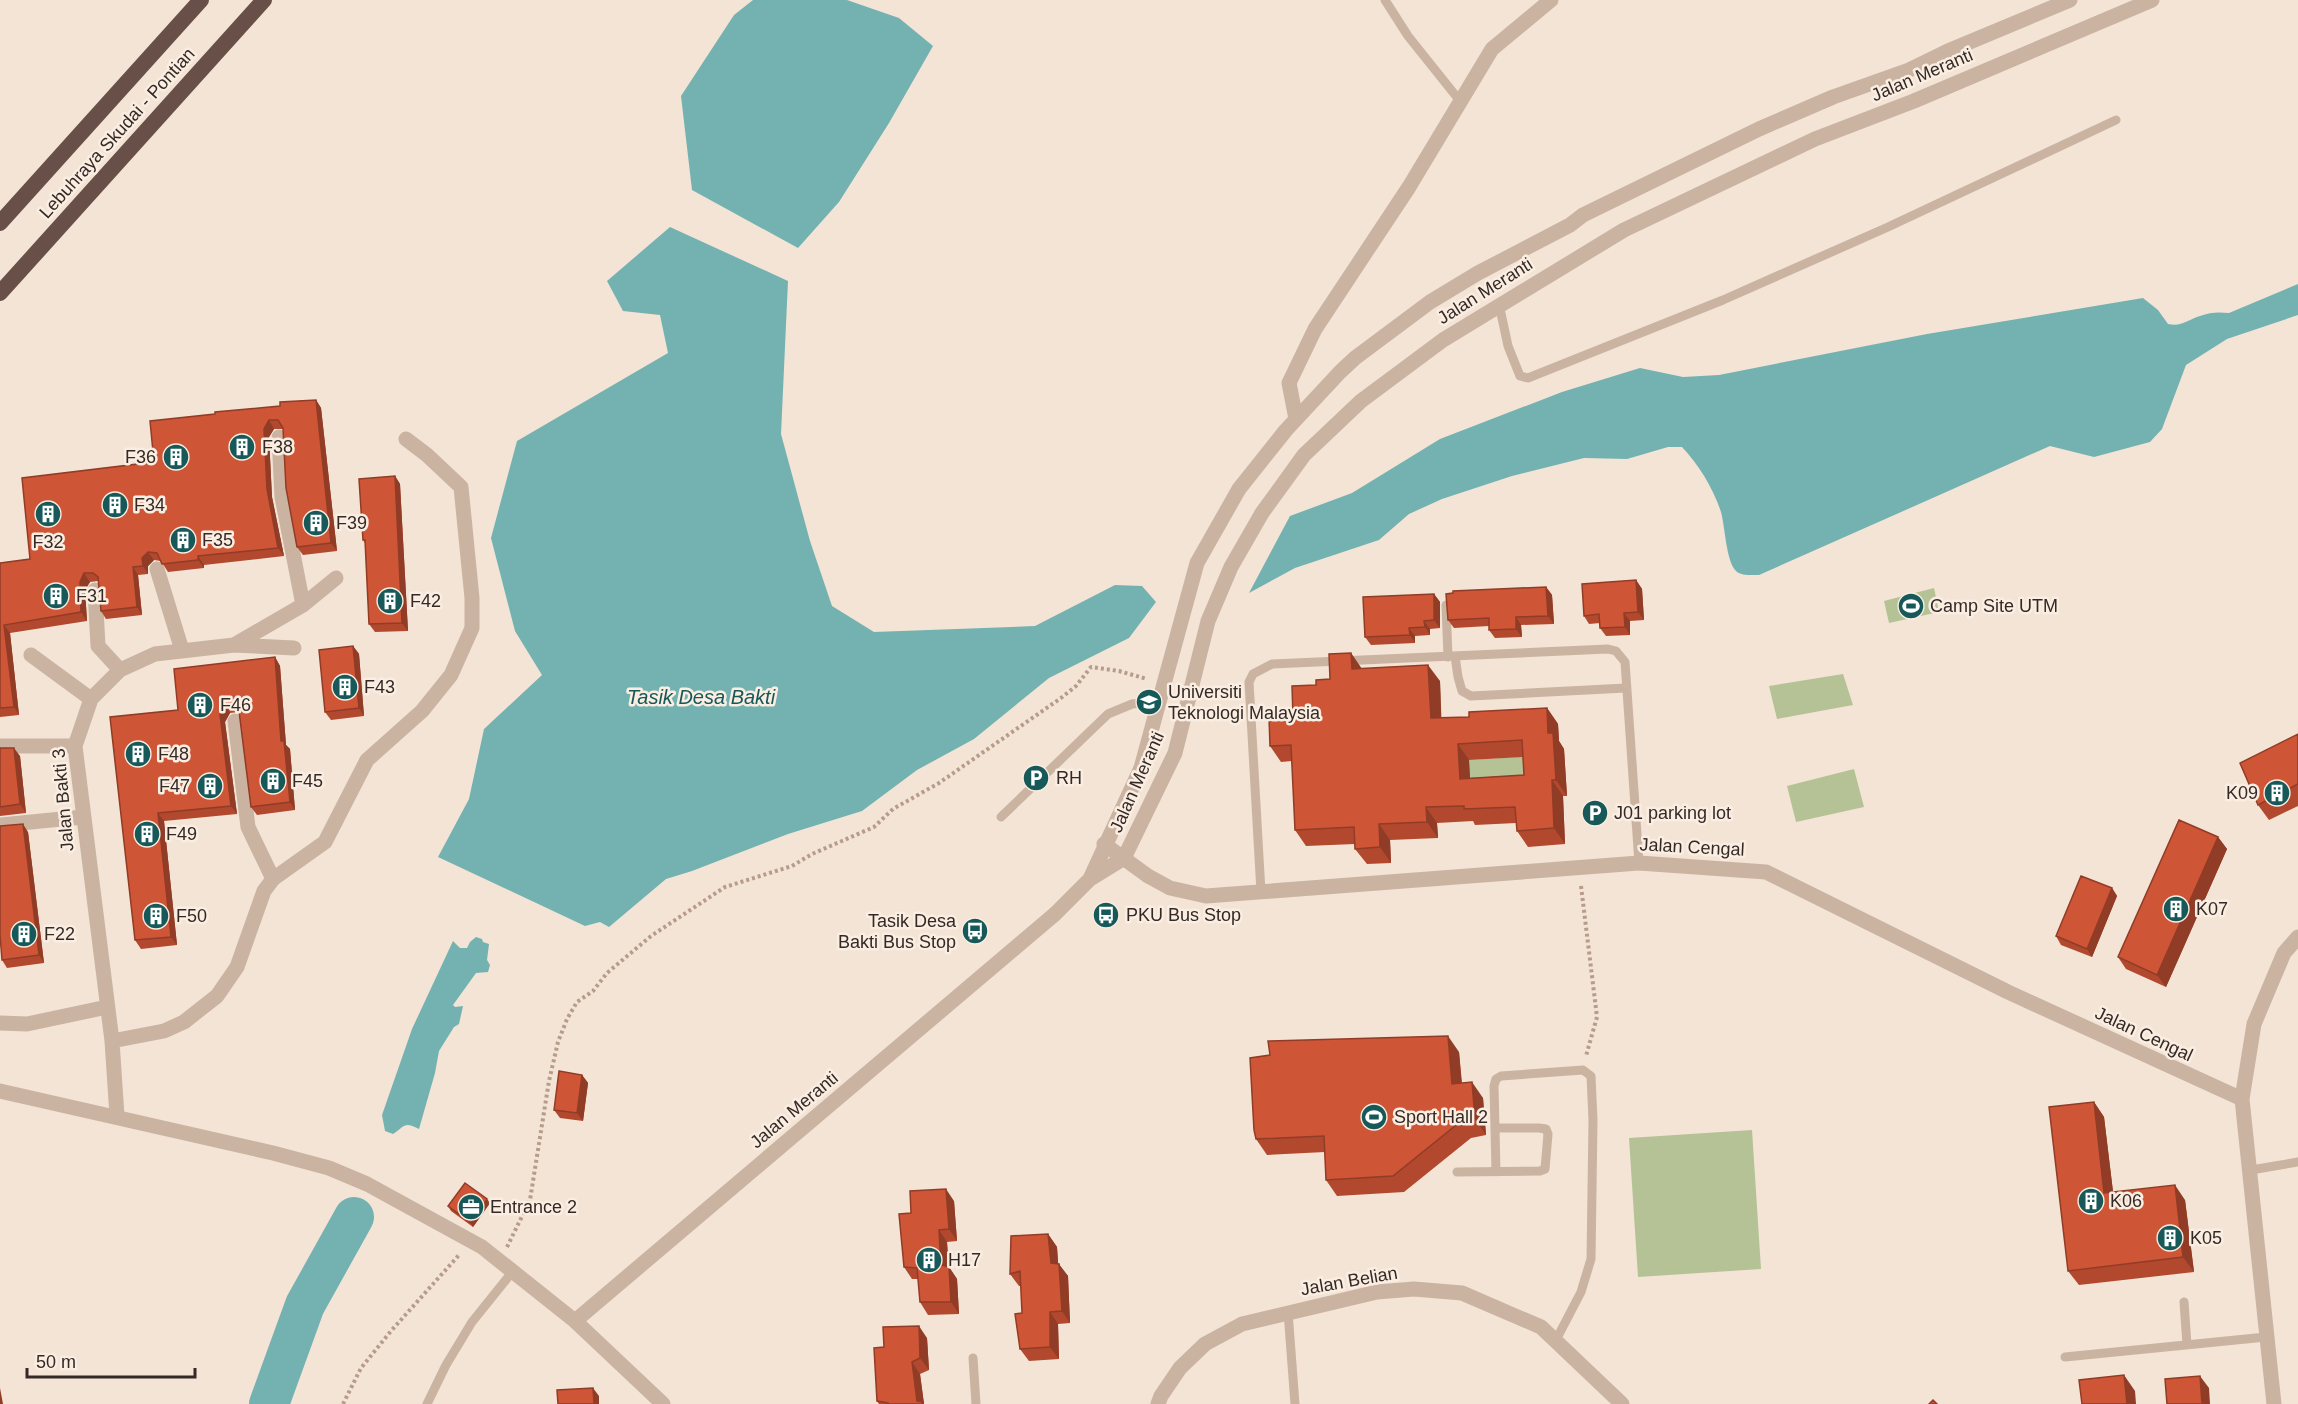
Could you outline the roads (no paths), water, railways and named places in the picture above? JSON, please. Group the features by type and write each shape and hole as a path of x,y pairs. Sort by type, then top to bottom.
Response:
{"highway":[{"name":"Lebuhraya Skudai - Pontian","path":"0,223 201,0"},
{"name":"Lebuhraya Skudai - Pontian","path":"0,293 264,0"}],"street":[{"path":"1296,419 1289,382 1315,329 1409,187 1492,49 1551,0"},
{"name":"Jalan Meranti","path":"1090,879 1104,844 1141,768 1188,589 1204,548 1239,489 1296,419 1340,372 1406,319 1478,273 1529,247 1583,215 1758,129 1833,97 1909,70 2070,0"},
{"name":"Jalan Meranti","path":"575,1321 1046,922 1090,879 1124,858 1175,753 1208,621 1231,567 1262,513 1304,455 1360,401 1443,340 1624,230 1815,139 2152,0"},
{"path":"279,437 282,497 303,605"},
{"path":"112,1041 164,1031 184,1022 217,996 237,967 264,891 273,879 325,842 368,760 422,711 451,675 472,628 472,598 461,487 406,439"},
{"path":"157,569 182,650"},
{"path":"234,645 303,605 336,578"},
{"path":"95,590 98,646 120,670"},
{"name":"Jalan Bakti 3","path":"117,1116 112,1041 82,817 75,746 92,699 120,670 155,654 234,645 294,648"},
{"path":"31,655 92,699"},
{"path":"235,721 248,827 273,879"},
{"path":"0,746 75,746"},
{"path":"0,825 82,817"},
{"name":"Jalan Cengal","path":"1104,844 1148,876 1170,888 1206,896 1638,862 1766,872 2008,992 2242,1099"},
{"path":"2274,1404 2242,1099 2254,1024 2284,953 2298,937"},
{"path":"0,1023 27,1024 106,1007"},
{"path":"0,1091 117,1116 329,1168 367,1184 472,1241 507,1266 575,1321 663,1404"},
{"name":"Jalan Belian","path":"1158,1404 1180,1368 1205,1344 1242,1324 1377,1292 1414,1290 1462,1293 1541,1327 1620,1403"}],"lane":[{"path":"1385,0 1408,36 1460,101"},
{"path":"1499,304 1508,346 1520,376 1528,378 1733,296 1888,227 2116,120"},
{"path":"1446,605 1452,656 1462,691 1471,696 1626,688"},
{"path":"1261,892 1249,682 1253,674 1272,664 1608,649 1616,651 1625,662 1638,862"},
{"path":"1000,817 1108,714 1132,704 1158,701"},
{"path":"1496,1172 1494,1086 1496,1079 1501,1076 1583,1070 1588,1072 1591,1076 1593,1111 1591,1259 1581,1292 1556,1340"},
{"path":"1457,1172 1543,1170 1547,1166 1548,1134 1546,1130 1496,1128"},
{"path":"2251,1170 2298,1162"},
{"path":"427,1404 446,1365 507,1266"},
{"path":"2184,1302 2187,1345"},
{"path":"1288,1312 1296,1404"},
{"path":"2065,1357 2266,1337"},
{"path":"973,1358 976,1404"}],"water":[{"path":"753,0 847,0 899,18 933,46 889,123 839,202 798,248 692,190 681,96 734,15"},
{"name":"Tasik Desa Bakti","path":"670,227 788,281 781,434 810,541 832,606 874,632 1035,626 1115,585 1142,586 1156,602 1129,638 1049,678 974,739 917,770 862,811 788,834 666,879 609,927 600,922 585,926 438,857 469,799 484,729 542,675 515,631 491,538 517,441 668,353 660,315 623,311 607,281"},
{"path":"2298,284 2298,315 2227,339 2186,365 2162,429 2150,442 2094,457 2050,446 1759,575 1736,571 1730,560 1721,512 1710,486 1682,447 1668,447 1627,459 1584,458 1512,476 1442,499 1409,514 1379,540 1295,568 1249,593 1290,516 1352,493 1440,439 1562,392 1640,368 1683,377 1719,375 1927,334 2143,298 2158,310 2168,324 2177,325 2207,314 2229,313"},
{"path":"476,937 489,944 488,972 476,973 453,1005 463,1006 459,1024 454,1027 439,1051 419,1129 407,1125 393,1134 385,1131 382,1115 412,1029 453,941 460,948 467,948"}],"waterway":[{"path":"269,1404 305,1305 354,1217"}],"place":[{"name":"F38","path":"242,447"},
{"name":"F36","path":"176,457"},
{"name":"F34","path":"115,505"},
{"name":"F32","path":"48,514"},
{"name":"F39","path":"316,523"},
{"name":"F35","path":"183,540"},
{"name":"F31","path":"56,596"},
{"name":"F42","path":"390,601"},
{"name":"Camp Site UTM","path":"1911,606"},
{"name":"F43","path":"345,687"},
{"name":"Universiti Teknologi Malaysia","path":"1149,702"},
{"name":"F46","path":"200,705"},
{"name":"F48","path":"138,754"},
{"name":"RH","path":"1036,778"},
{"name":"F45","path":"273,781"},
{"name":"F47","path":"210,786"},
{"name":"K09","path":"2277,793"},
{"name":"J01 parking lot","path":"1595,813"},
{"name":"F49","path":"147,834"},
{"name":"K07","path":"2176,909"},
{"name":"PKU Bus Stop","path":"1106,915"},
{"name":"F50","path":"156,916"},
{"name":"Tasik Desa Bakti Bus Stop","path":"975,931"},
{"name":"F22","path":"24,934"},
{"name":"Sport Hall 2","path":"1374,1117"},
{"name":"K06","path":"2091,1201"},
{"name":"Entrance 2","path":"471,1207"},
{"name":"K05","path":"2170,1238"},
{"name":"H17","path":"929,1260"}]}
